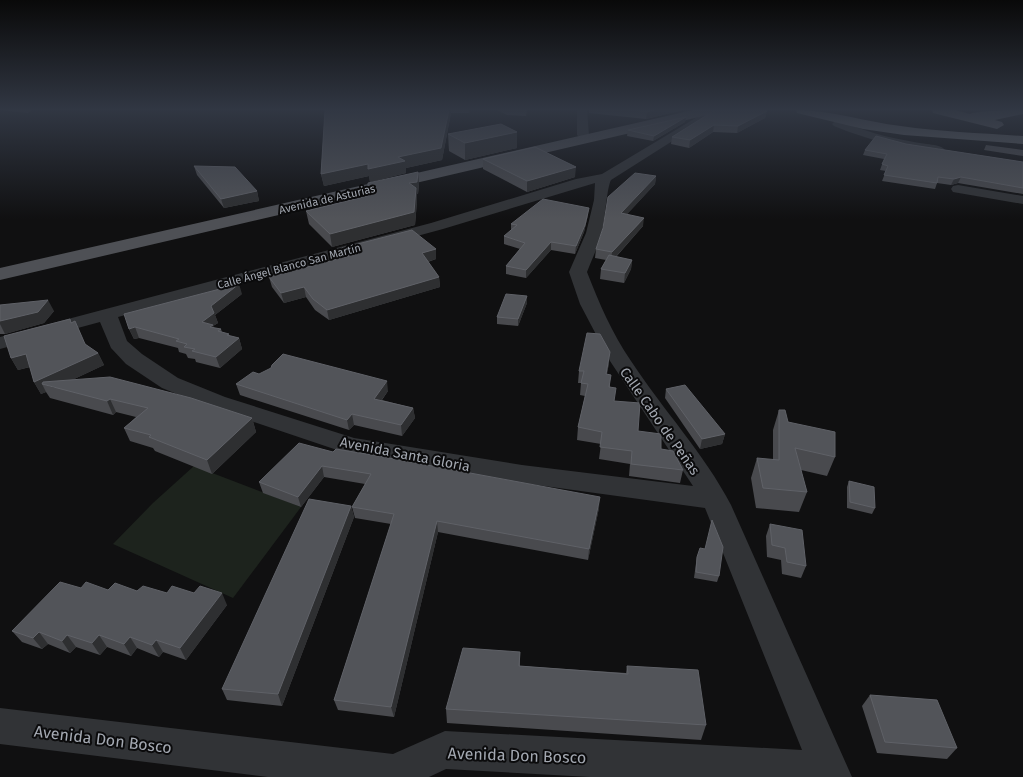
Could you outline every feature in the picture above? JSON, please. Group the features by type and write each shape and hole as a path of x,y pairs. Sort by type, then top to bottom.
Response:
{"main road":[{"name":"Avenida de Asturias","path":"0,266 537,146"},
{"name":"Avenida de Asturias","path":"0,274 553,146"}],"street":[{"path":"606,177 657,146"},
{"path":"921,146 949,151"},
{"name":"Calle Ángel Blanco San Martín","path":"0,343 437,226 582,182 606,177"},
{"name":"Calle Cabo de Peñas","path":"606,177 601,185 601,200 594,233 578,272 584,295 618,360 666,426 714,499 754,587 812,732 832,774"},
{"path":"958,189 1023,200"},
{"name":"Avenida Santa Gloria","path":"108,315 118,344 134,359 170,383 217,402 352,446 522,474 714,499"},
{"name":"Avenida Don Bosco","path":"0,726 394,775 445,750 832,774"}],"shaded area":[{"path":"194,466 301,507 233,598 113,544 153,503"}],"building":[{"path":"323,146 441,146 441,148 398,157 405,161 368,169 368,164 321,174"},
{"path":"868,146 921,146 1023,162 1023,188 961,177 954,179 938,177 937,183 884,175 888,166 882,164 887,154 865,150"},
{"path":"535,147 576,167 527,181 483,159"},
{"path":"194,166 235,167 257,191 221,199"},
{"path":"418,172 417,182 409,183 416,188 414,212 330,234 306,211 368,196 368,183"},
{"path":"635,173 656,176 621,213 644,218 612,252 596,249 603,228 608,197"},
{"path":"543,199 589,208 585,225 576,246 551,242 526,270 506,266 525,243 504,236 517,225 511,224"},
{"path":"412,230 436,249 422,253 439,277 327,310 313,299 304,287 281,293 269,277 349,256 342,248"},
{"path":"609,255 632,260 625,273 601,269"},
{"path":"239,284 211,306 214,313 202,322 213,325 210,327 221,329 218,331 229,334 227,335 239,338 216,357 192,351 195,349 184,347 187,344 176,341 179,339 135,327 129,329 124,314"},
{"path":"506,294 527,296 518,319 497,317"},
{"path":"48,300 38,312 0,321 0,305"},
{"path":"70,319 71,323 75,321 85,344 98,353 34,382 26,354 11,358 4,336"},
{"path":"587,333 600,334 610,352 606,374 611,375 609,387 616,388 614,401 640,403 638,431 661,434 661,449 673,451 683,470 631,464 632,451 600,447 602,432 578,427 588,384 581,383 584,371 579,371"},
{"path":"283,354 387,381 374,399 413,408 401,425 352,414 347,420 236,384 253,372 259,374 271,368"},
{"path":"110,377 191,398 252,418 207,460 149,437 151,435 124,428 148,408 110,399 107,401 42,384 43,382"},
{"path":"685,385 725,434 702,439 666,389"},
{"path":"779,410 785,410 788,422 835,432 835,457 795,448 807,492 763,488 757,458 779,460"},
{"path":"299,443 333,452 336,449 378,456 600,497 589,549 437,521 391,707 334,700 394,514 352,507 371,474 322,466 298,497 259,482"},
{"path":"849,481 874,487 875,508 850,502"},
{"path":"309,499 351,506 278,694 222,689"},
{"path":"712,520 723,547 719,576 696,572 697,557 700,548 705,549"},
{"path":"770,524 802,530 806,566 787,562 785,548 772,545"},
{"path":"60,582 81,588 86,582 108,590 115,583 137,591 143,586 167,593 172,586 194,593 200,586 222,593 180,648 156,640 152,645 130,637 124,644 99,635 92,643 67,635 62,641 39,632 33,638 12,631"},
{"path":"463,648 520,652 519,666 628,674 627,666 698,670 706,725 446,709"},
{"path":"870,695 937,700 957,748 885,742"}]}
